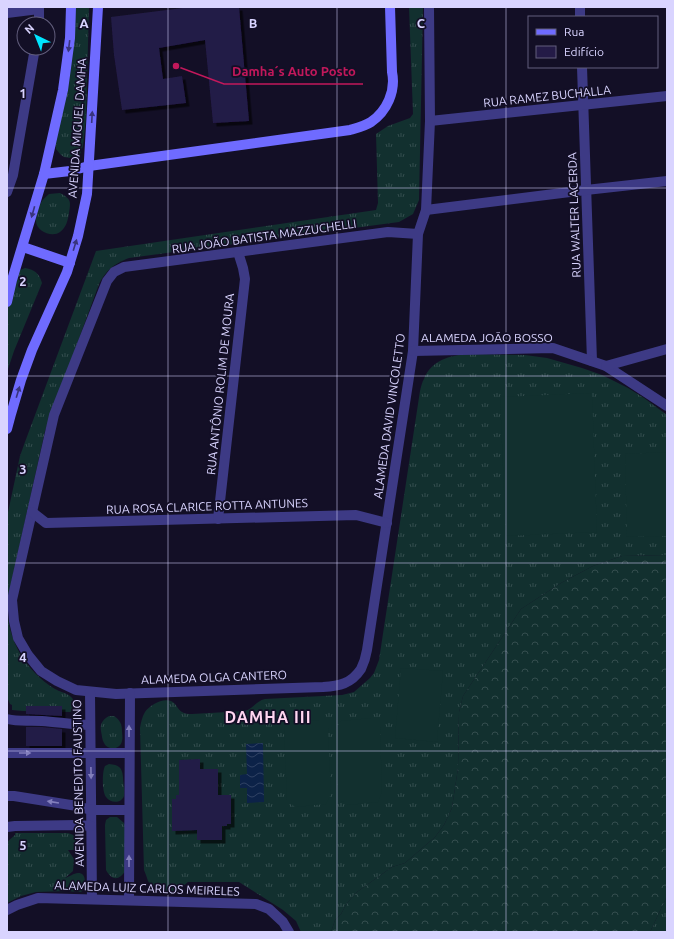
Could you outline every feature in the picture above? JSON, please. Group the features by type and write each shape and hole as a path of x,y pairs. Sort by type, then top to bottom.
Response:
{"street":[{"name":"AVENIDA MIGUEL DAMHA","path":"7,302 12,280 44,174 63,90 70,38 71,7"},
{"name":"AVENIDA MIGUEL DAMHA","path":"7,429 19,386 32,350 67,272 78,236 87,194 98,7"},
{"path":"44,174 70,171 89,166 350,130 360,127 371,121 387,106 391,97 393,76 390,7"},
{"name":"ALAMEDA DAVID VINCOLETTO","path":"351,680 362,668 367,650 413,351 418,234 426,210 430,121 429,7"},
{"path":"7,13 39,8"},
{"path":"8,188 13,175 34,56"},
{"name":"RUA WALTER LACERDA","path":"582,68 592,361"},
{"name":"RUA RAMEZ BUCHALLA","path":"430,121 667,96"},
{"path":"426,210 667,181"},
{"name":"RUA JOÃO BATISTA MAZZUCHELLI","path":"114,272 124,267 388,232 418,234"},
{"path":"23,247 70,263"},
{"name":"RUA ANTÔNIO ROLIM DE MOURA","path":"218,519 245,279 238,252"},
{"name":"ALAMEDA OLGA CANTERO","path":"114,272 102,290 54,415 12,600 18,638 28,655 41,671 76,690 90,692 116,694 323,687 337,686 351,680"},
{"name":"ALAMEDA JOÃO BOSSO","path":"413,351 553,348 606,366 667,406"},
{"path":"606,366 667,349"},
{"name":"RUA ROSA CLARICE ROTTA ANTUNES","path":"32,512 46,523 356,515 387,523"},
{"name":"AVENIDA BENEDITO FAUSTINO","path":"90,692 92,899"},
{"path":"129,900 130,693"},
{"path":"7,719 18,722 40,721 90,726"},
{"path":"7,753 129,753"},
{"path":"7,796 77,806 91,810 129,810"},
{"path":"7,827 91,826"},
{"name":"ALAMEDA LUIZ CARLOS MEIRELES","path":"7,910 38,898 256,904 269,909 283,922 289,932"}],"green space":[{"path":"76,7 89,7 86,119 83,146 80,154 70,158 64,157 56,149 55,139"},
{"path":"409,7 423,7 419,200 413,214 399,222 129,258 119,262 111,268 99,284 45,431 8,597 9,625 18,650 34,672 55,689 70,696 76,705 74,710 70,712 12,710 12,705 7,697 7,517 20,456 96,251 376,210 378,203 376,134 388,126 410,118 413,114"},
{"path":"60,193 69,201 69,216 64,228 60,232 57,234 49,234 41,230 37,225 37,214 41,203 49,194"},
{"path":"25,268 36,272 42,283 7,372 7,310 18,271"},
{"path":"469,354 525,355 547,358 582,368 602,375 628,388 667,415 667,555 622,556 593,566 561,583 521,609 463,696 459,712 458,768 452,808 444,825 435,837 405,863 392,867 357,892 335,920 331,932 301,932 296,921 283,910 239,882 188,882 176,892 166,893 155,889 148,881 144,870 140,728 145,712 156,703 164,700 173,702 183,713 187,714 245,711 250,709 259,701 265,699 342,695 354,692 370,678 374,673 379,660 420,391 423,380 431,367 442,360 449,357"},
{"path":"592,393 597,532 506,536 500,397"},
{"path":"667,452 667,536 627,537 625,454"},
{"path":"667,555 667,896 650,932 331,932 335,920 357,892 392,867 405,863 435,837 444,825 452,808 458,768 459,712 463,696 521,609 561,583 593,566 622,556"},
{"path":"401,668 443,671 437,742 395,738"},
{"path":"109,716 114,716 122,726 122,741 116,748 106,746 101,731 102,722"},
{"path":"371,718 380,726 382,792 378,802 347,805 338,798 336,728 341,721"},
{"path":"319,720 328,728 331,794 326,804 295,807 287,800 284,729 290,722"},
{"path":"109,764 119,767 123,774 124,796 123,799 115,802 106,797 104,790 103,773 105,766"},
{"path":"110,817 117,817 126,827 126,870 118,878 113,878 106,870 105,825 106,820"},
{"path":"15,833 68,833 77,837 82,844 84,851 78,856 75,850 68,850 74,859 73,871 65,878 76,873 81,873 85,879 84,889 81,892 36,892 21,896 7,903 7,842 15,835"},
{"path":"667,896 667,932 650,932"}],"water":[{"path":"263,743 264,802 247,803 247,788 240,788 240,775 247,774 246,744"}],"building":[{"path":"191,7 239,7 249,121 213,123 205,40 159,48 163,79 182,76 186,103 122,110 114,55 111,17"},
{"path":"26,706 62,706 62,716 26,714"},
{"path":"26,727 62,729 62,746 26,746"},
{"path":"200,759 200,769 218,769 218,795 231,795 231,824 222,826 222,840 197,840 197,830 172,831 172,799 176,799 176,795 179,795 179,760"}],"place":[{"name":"Damha´s Auto Posto","path":"176,66"}],"district":[{"name":"DAMHA III","path":"268,717"}]}
